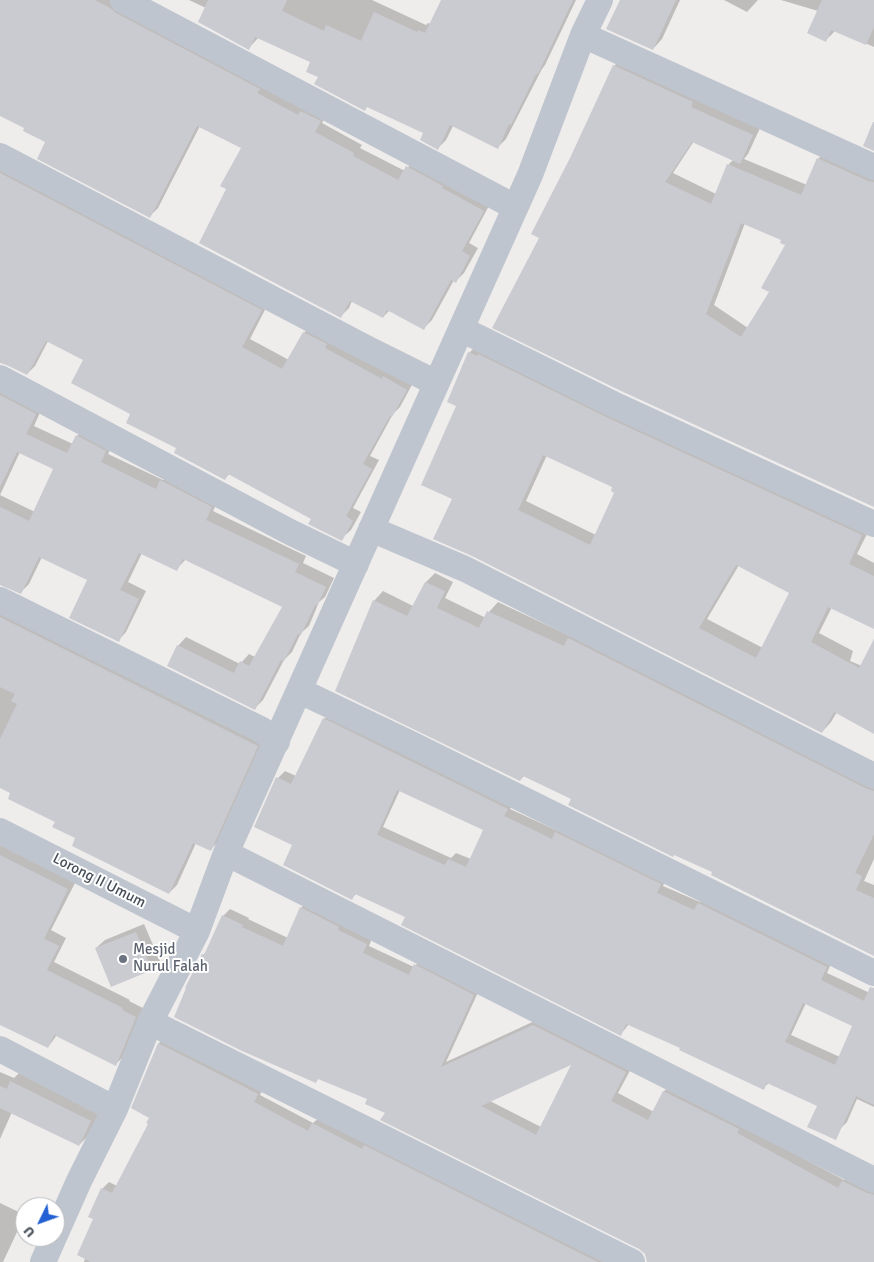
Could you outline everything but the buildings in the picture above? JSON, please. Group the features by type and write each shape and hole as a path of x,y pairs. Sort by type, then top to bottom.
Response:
{"street":[{"path":"122,0 515,207"},
{"path":"65,1215 115,1109 150,1022 197,930 226,853 530,175 598,1"},
{"path":"583,36 874,167"},
{"path":"0,156 436,383"},
{"path":"461,329 613,404 874,524"},
{"path":"0,378 290,532 356,564"},
{"path":"371,529 465,569 874,776"},
{"path":"0,600 262,730 277,742"},
{"path":"300,691 874,972"},
{"name":"Lorong II Umum","path":"0,832 197,930"},
{"path":"226,853 874,1180"},
{"path":"150,1022 632,1262"},
{"path":"0,1049 115,1109"},
{"path":"43,1262 50,1247"}],"place":[{"name":"Mesjid Nurul Falah","path":"123,959"}]}
